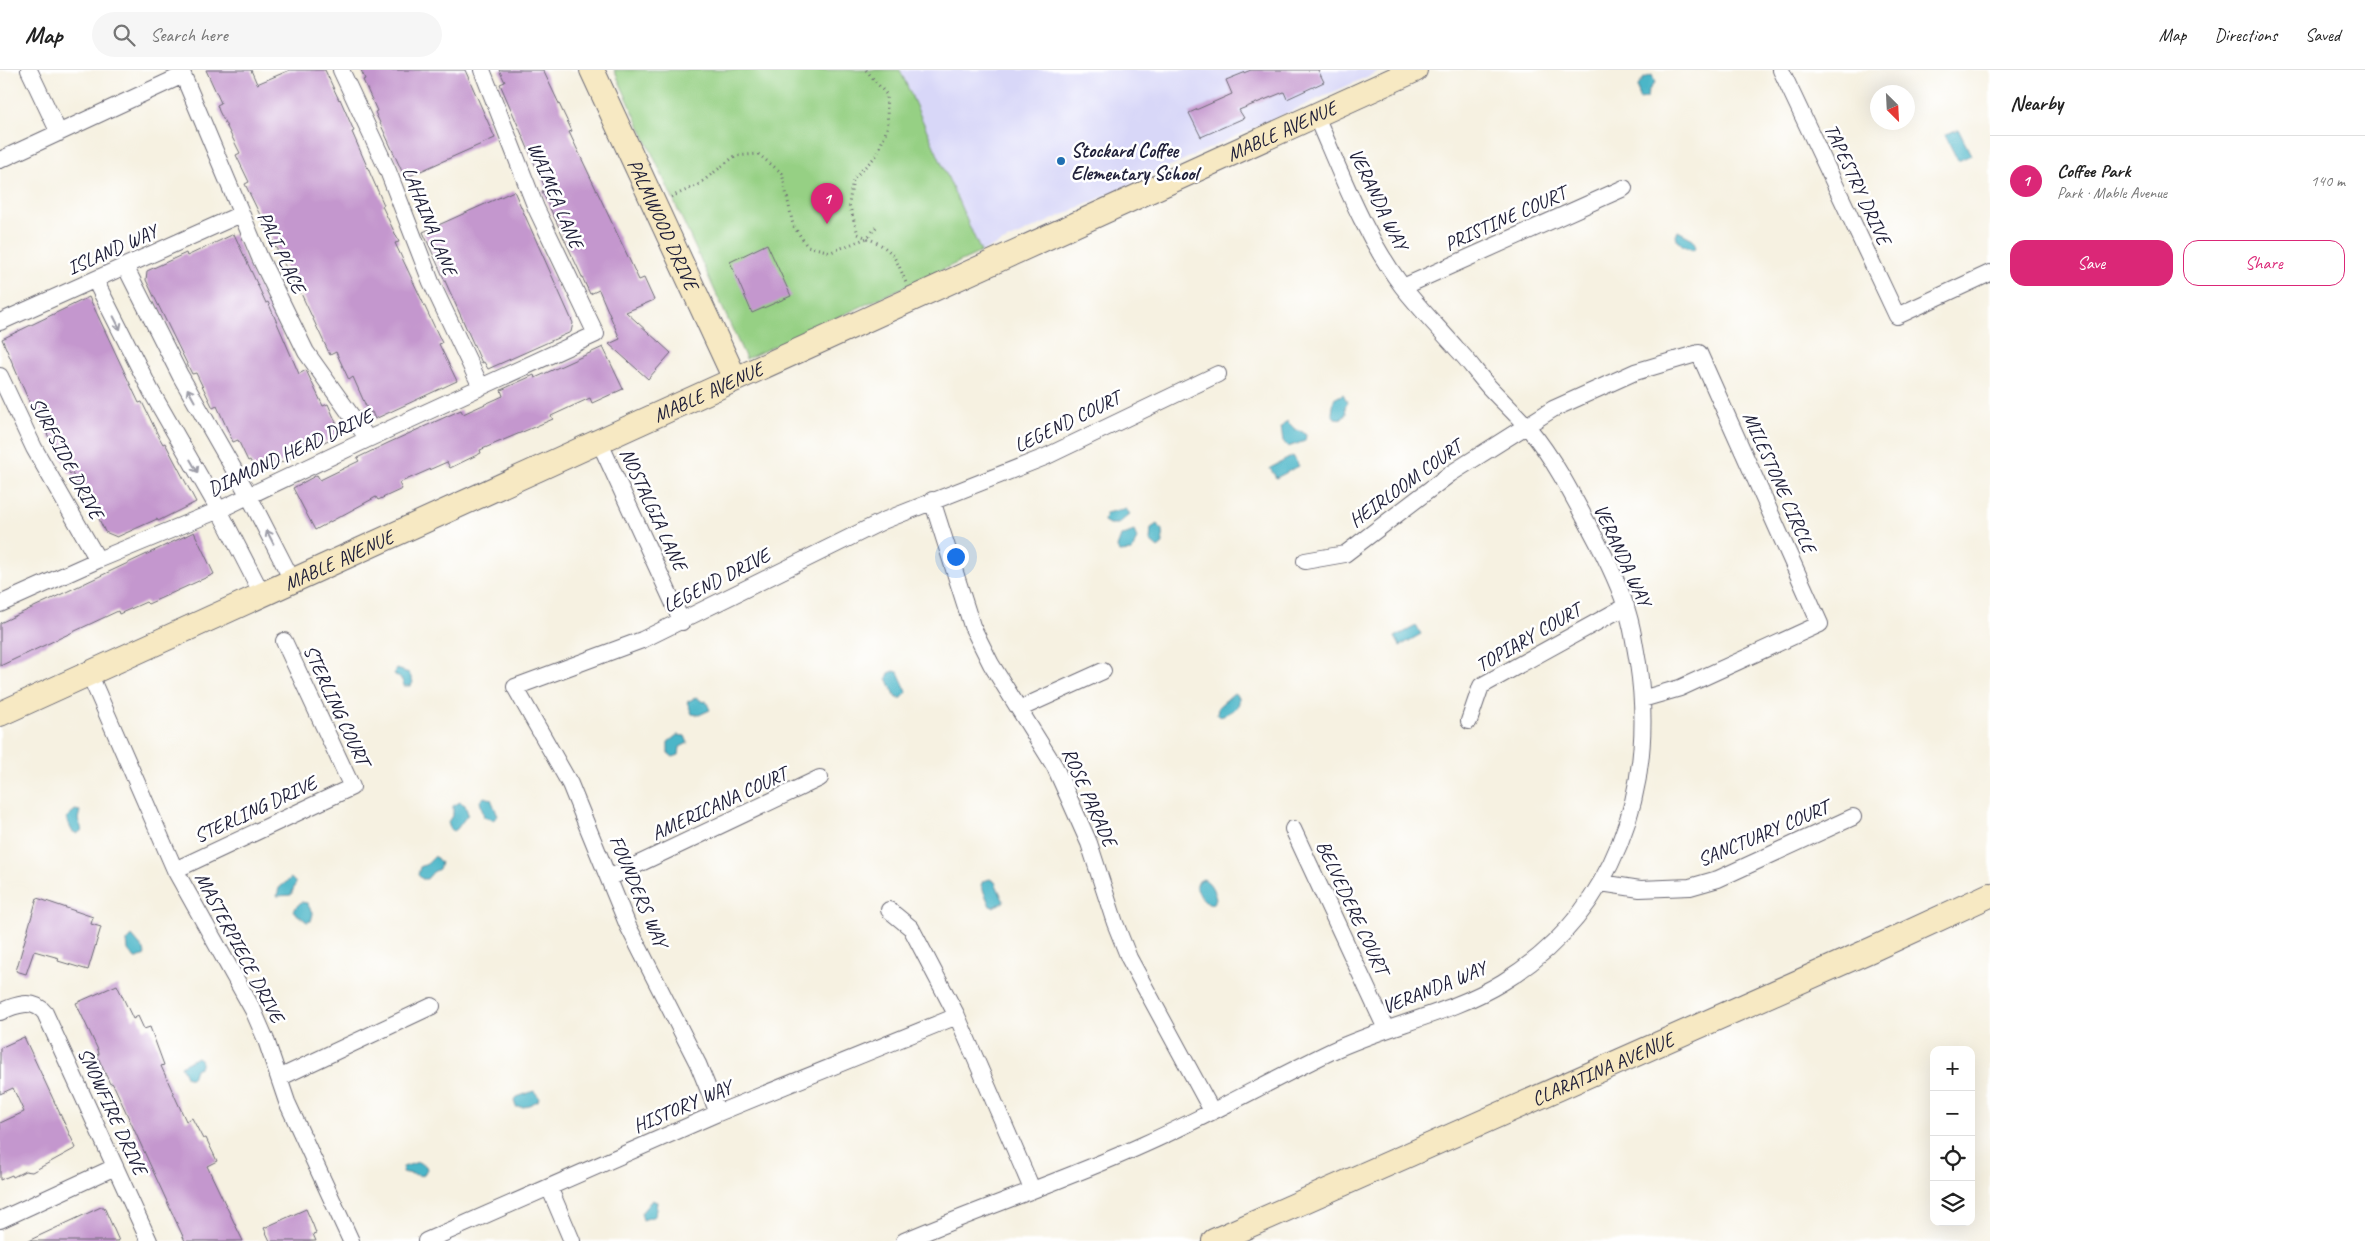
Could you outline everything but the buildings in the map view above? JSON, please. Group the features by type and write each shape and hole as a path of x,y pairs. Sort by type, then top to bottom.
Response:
{"street":[{"path":"29,70 59,133"},
{"name":"LAHAINA LANE","path":"341,70 388,172 431,282 481,388"},
{"name":"WAIMEA LANE","path":"482,70 536,208 596,334"},
{"name":"PALMWOOD DRIVE","path":"592,70 735,380"},
{"name":"MABLE AVENUE","path":"0,714 1415,70"},
{"name":"TAPESTRY DRIVE","path":"1781,70 1897,316 1990,273"},
{"path":"0,160 182,73"},
{"name":"PALI PLACE","path":"182,73 241,214 306,352 368,439"},
{"name":"VERANDA WAY","path":"904,1241 1146,1144 1336,1049 1470,999 1500,984 1528,965 1556,941 1578,917 1601,883 1621,843 1633,804 1639,772 1642,699 1632,629 1626,606 1592,532 1568,490 1525,424 1486,383 1403,287 1364,224 1315,114"},
{"name":"PRISTINE COURT","path":"1403,287 1624,188"},
{"name":"ISLAND WAY","path":"0,322 241,214"},
{"path":"125,266 180,375 249,496 292,580"},
{"path":"95,280 151,391 219,510 262,594"},
{"name":"DIAMOND HEAD DRIVE","path":"0,604 98,560 219,510 596,334"},
{"name":"MILESTONE CIRCLE","path":"1525,424 1595,388 1635,372 1699,353 1820,624 1680,688 1642,699"},
{"name":"LEGEND COURT","path":"932,500 1045,457 1218,374"},
{"name":"SURFSIDE DRIVE","path":"0,376 34,448 98,560"},
{"name":"HEIRLOOM COURT","path":"1305,560 1345,554 1414,499 1525,424"},
{"name":"NOSTALGIA LANE","path":"599,441 682,622"},
{"name":"LEGEND DRIVE","path":"515,687 606,654 682,622 835,544 932,500"},
{"name":"ROSE PARADE","path":"932,500 972,626 991,664 1055,766 1074,804 1129,958 1212,1111"},
{"name":"TOPIARY COURT","path":"1469,721 1482,686 1626,606"},
{"name":"STERLING COURT","path":"284,641 352,787"},
{"path":"1019,709 1103,671"},
{"name":"MASTERPIECE DRIVE","path":"89,673 175,870 253,1010 297,1125 351,1241"},
{"name":"FOUNDERS WAY","path":"515,687 570,784 628,926 698,1064 718,1113"},
{"name":"AMERICANA COURT","path":"608,878 820,778"},
{"name":"STERLING DRIVE","path":"175,870 352,787"},
{"name":"SANCTUARY COURT","path":"1601,883 1640,889 1690,887 1718,879 1853,817"},
{"name":"BELVEDERE COURT","path":"1293,829 1386,1030"},
{"name":"CLARATINA AVENUE","path":"1214,1241 1873,949 1990,895"},
{"path":"889,910 911,928 957,1016 1032,1190"},
{"name":"SNOWFIRE DRIVE","path":"0,1012 20,1004 32,1005 45,1013 149,1241"},
{"path":"279,1078 432,1006"},
{"name":"HISTORY WAY","path":"426,1241 718,1113 957,1016"},
{"path":"0,1220 115,1167"},
{"path":"549,1187 572,1241"}],"path":[{"path":"866,70 886,94 888,126 877,155 853,179 849,204 858,234 886,247 897,260 912,298"},
{"path":"654,205 698,185 735,156 758,154 782,173 793,225 807,246 831,252 867,238 878,225"}],"shaded area":[{"name":"Stockard Coffee Elementary School","path":"900,70 1382,70 981,252"}],"green space":[{"path":"614,70 900,70 981,252 746,359"}],"water":[{"path":"1652,75 1655,83 1648,91 1647,98 1639,99 1638,86 1644,78"},
{"path":"1958,129 1971,155 1958,161 1945,135"},
{"path":"1678,231 1693,239 1696,247 1693,250 1685,247 1678,241 1676,236"},
{"path":"1343,394 1348,403 1345,406 1346,414 1342,419 1335,418 1332,414 1334,399"},
{"path":"1287,421 1296,430 1306,435 1305,441 1288,447 1283,441 1281,427"},
{"path":"1293,456 1299,466 1276,478 1270,468"},
{"path":"1126,509 1130,514 1118,524 1109,524 1104,521 1106,513"},
{"path":"1157,524 1162,530 1163,544 1158,548 1150,541 1151,528"},
{"path":"1134,531 1137,538 1132,551 1119,552 1117,547 1121,536"},
{"path":"1416,626 1421,634 1400,646 1395,637"},
{"path":"397,669 409,673 413,682 411,686 404,686 402,680 394,674"},
{"path":"898,672 907,692 902,698 896,698 887,678 889,673"},
{"path":"1234,693 1239,697 1237,707 1220,716 1217,715 1218,707"},
{"path":"696,697 703,702 706,701 710,710 699,715 692,714 687,702"},
{"path":"677,735 685,736 688,743 680,747 679,755 673,757 668,753 668,742"},
{"path":"484,797 491,799 498,816 493,820 484,817 480,801"},
{"path":"460,802 465,805 468,814 454,831 450,829 448,822 453,814 453,806"},
{"path":"75,810 80,811 78,819 82,830 77,834 72,831 66,818"},
{"path":"435,856 441,863 439,869 433,872 427,879 422,879 418,875 420,867 427,864"},
{"path":"291,878 296,883 291,895 277,896 279,888"},
{"path":"990,879 995,882 1004,902 993,907 990,906 981,885 983,881"},
{"path":"1203,879 1210,884 1215,893 1216,899 1212,904 1203,901 1196,887 1199,881"},
{"path":"301,902 307,903 313,914 311,921 307,922 294,912 293,910"},
{"path":"132,936 144,950 145,955 135,959 128,950 127,941"},
{"path":"197,1057 201,1060 201,1066 195,1069 192,1078 187,1078 181,1066"},
{"path":"534,1091 539,1097 538,1101 524,1107 516,1107 514,1101 517,1097"},
{"path":"418,1162 426,1166 427,1169 423,1176 402,1172 403,1167"},
{"path":"652,1200 657,1202 655,1216 643,1220 641,1213"}],"place":[{"name":"Stockard Coffee Elementary School","path":"1061,161"},
{"name":"Coffee Park","path":"827,224"}]}
